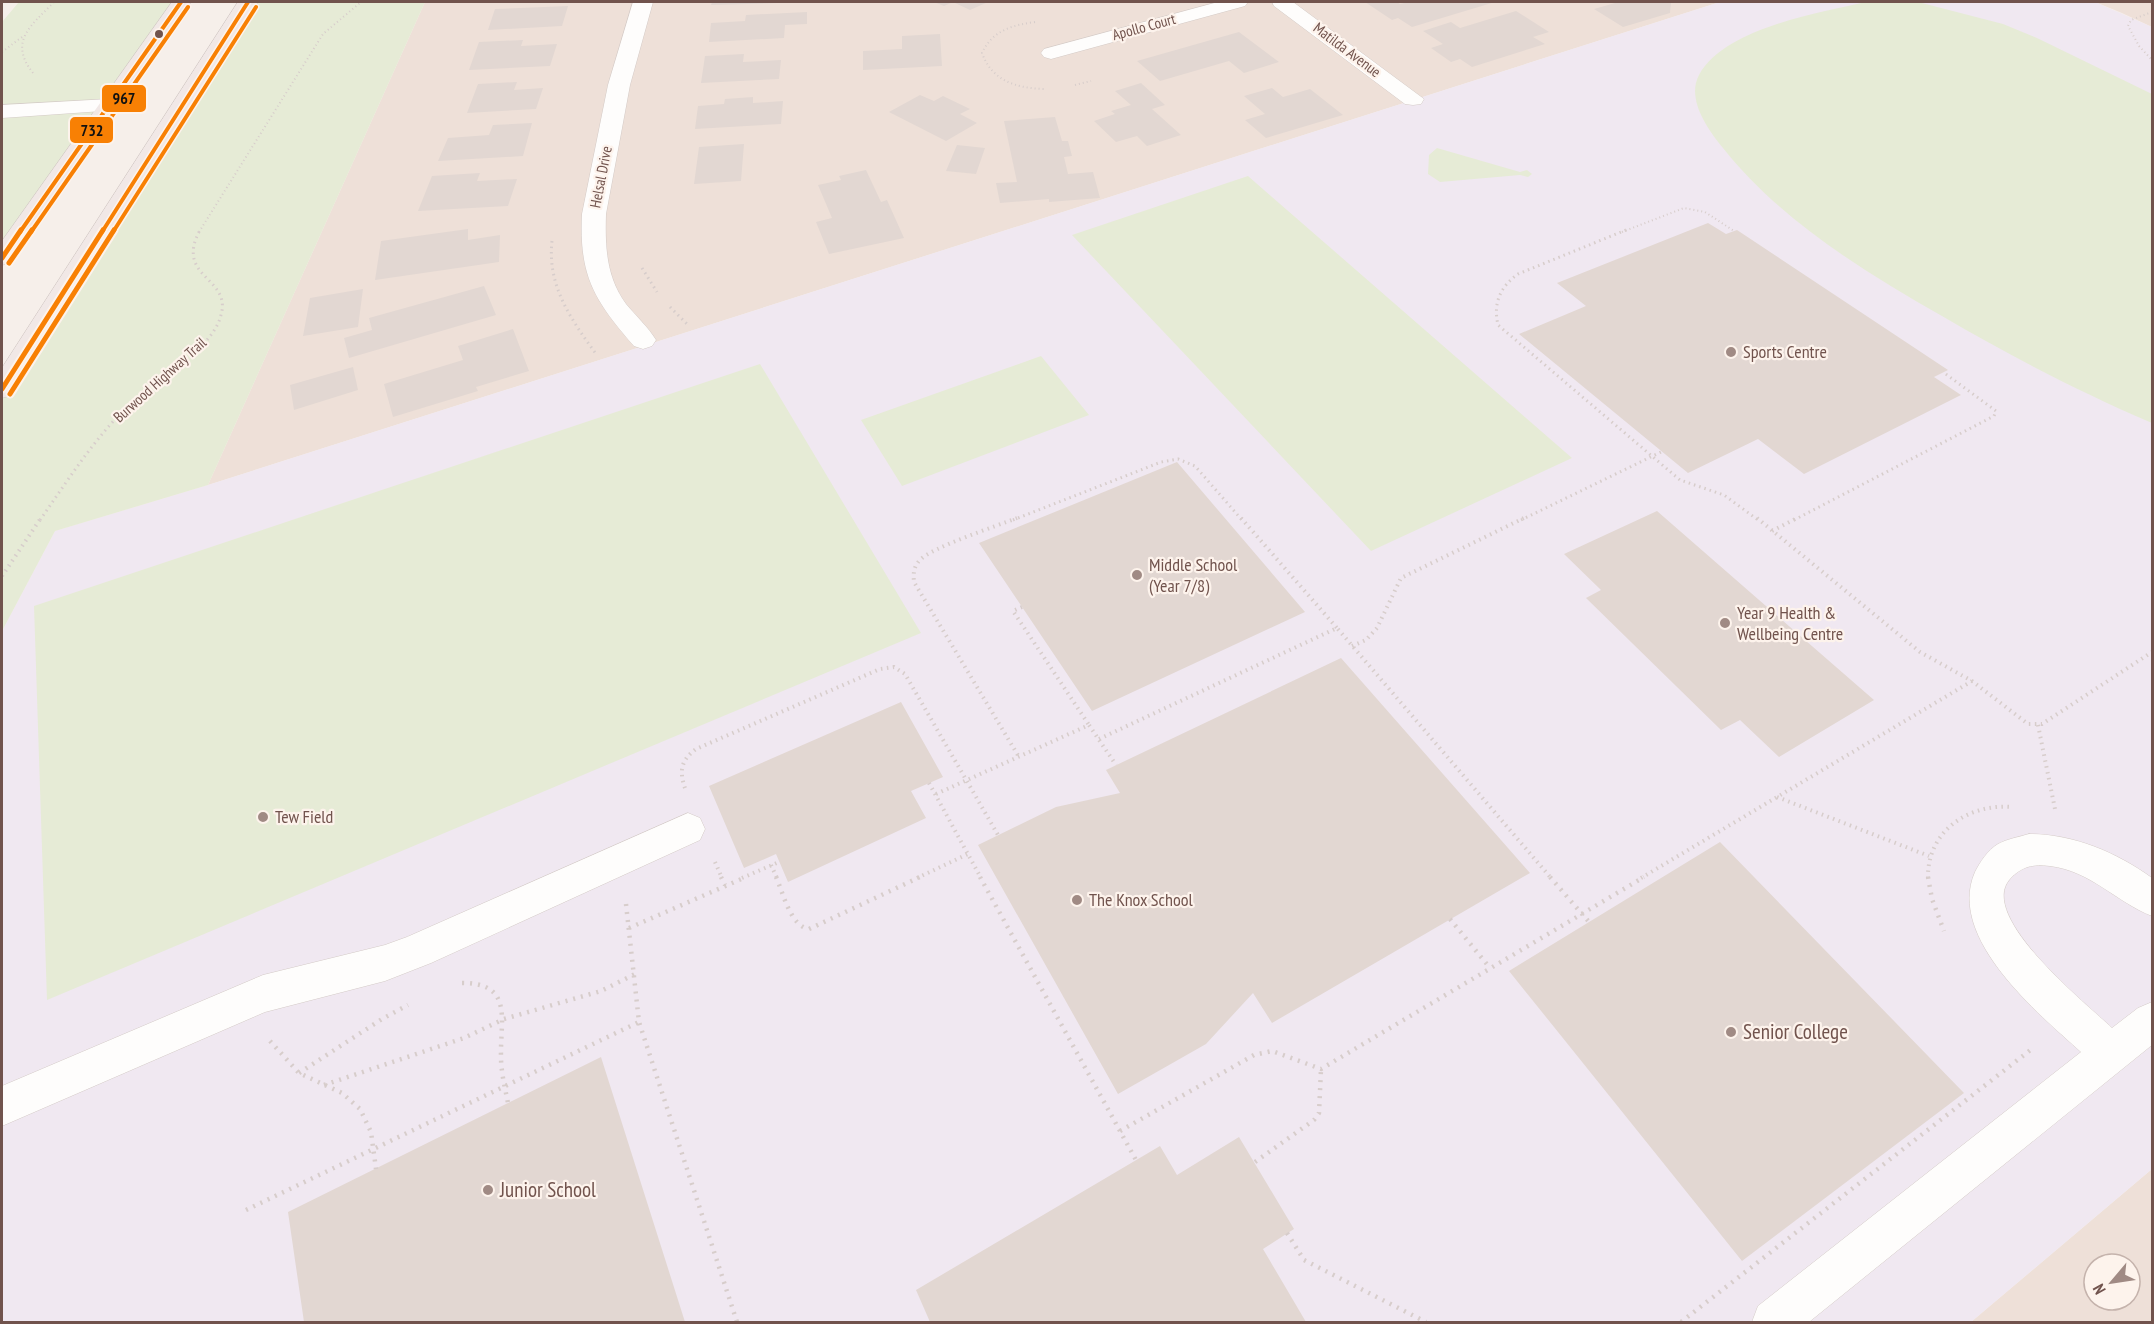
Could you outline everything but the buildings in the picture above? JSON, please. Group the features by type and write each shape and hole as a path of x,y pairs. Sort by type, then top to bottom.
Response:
{"highway":[{"path":"2,258 182,2"},
{"path":"2,389 248,2"}],"street":[{"name":"Helsal Drive","path":"643,2 620,85 592,234 593,260 598,279 608,298 643,340"},
{"name":"Apollo Court","path":"1051,53 1238,2"},
{"name":"Matilda Avenue","path":"1281,2 1413,99"},
{"path":"2,111 109,105"}],"lane":[{"path":"2,1106 263,994 385,963 700,841"},
{"path":"2111,1053 2040,985 2005,945 1991,920 1986,899 1989,879 2000,862 2007,857 2015,852 2035,847 2062,852 2088,861 2116,874 2152,900"},
{"path":"1774,1323 2152,1022"}],"path":[{"path":"2,52 22,37 54,2"},
{"name":"Burwood Highway Trail","path":"2,576 106,430 136,398 201,345 215,329 221,312 221,295 215,284 197,267 192,255 195,242 208,216 323,34 361,2"},
{"path":"2152,12 2131,20 2128,26 2139,46 2152,60"},
{"path":"22,37 21,57 37,78"},
{"path":"1734,231 1708,214 1692,208 1684,208 1526,269 1513,276 1498,297 1495,307 1498,325 1650,457 1680,480 1724,495 1738,503 1920,652 1972,681 2028,724 2038,725 2152,652"},
{"path":"640,261 660,297"},
{"path":"667,304 687,324"},
{"path":"1772,531 1994,416 1996,411 1991,406 1943,372"},
{"path":"1353,646 1366,640 1377,628 1401,578 1661,452"},
{"path":"1019,757 914,582 915,566 919,559 928,553 1161,462 1178,459 1195,466 1353,646 1589,922"},
{"path":"1023,607 1013,611 1116,765"},
{"path":"1099,739 1337,628"},
{"path":"686,791 682,781 681,763 686,755 887,667 900,669 905,675 998,835"},
{"path":"1321,1069 1972,681"},
{"path":"936,794 1089,725"},
{"path":"2038,725 2057,816 2047,814"},
{"path":"928,783 1136,1160"},
{"path":"1777,797 1929,856"},
{"path":"1949,939 1933,906 1928,886 1929,856 1935,839 1956,820 1984,806 2016,807"},
{"path":"700,841 725,885"},
{"path":"771,865 795,920 803,928 809,929 968,854"},
{"path":"629,928 779,862"},
{"path":"625,901 639,1022 737,1323"},
{"path":"1450,919 1490,968"},
{"path":"324,1085 464,1038 504,1019 574,1001 635,974"},
{"path":"458,984 483,984 498,996 503,1007 502,1068 508,1103"},
{"path":"299,1073 382,1019 412,1004"},
{"path":"246,1210 639,1022"},
{"path":"263,1033 299,1073 342,1093 360,1109 371,1132 376,1169"},
{"path":"1681,1323 2034,1047 2026,1038"},
{"path":"1120,1131 1254,1055 1272,1051 1321,1069"},
{"path":"1255,1162 1314,1120 1319,1113 1321,1069"},
{"path":"1287,1233 1305,1260 1426,1323"}],"shaded area":[{"path":"425,2 1720,2 208,485"},
{"name":"The Knox School","path":"1720,2 2095,2 2152,27 2152,1169 1971,1322 2,1322 2,631 55,531 208,485"},
{"path":"2095,2 2152,2 2152,27 2122,13"},
{"path":"2152,1169 2152,1322 1971,1322"}],"green space":[{"path":"19,2 181,2 2,258 2,22"},
{"path":"248,2 425,2 208,485 55,531 2,631 2,389"},
{"path":"1866,2 1918,2 2003,24 2152,94 2152,423 2071,386 1968,331 1853,262 1824,242 1770,198 1746,174 1711,132 1700,114 1695,94 1699,75 1712,59 1729,45 1774,25"},
{"path":"1437,148 1520,172 1527,170 1532,174 1528,177 1520,175 1440,182 1428,174 1429,155"},
{"path":"1248,176 1572,458 1371,551 1072,235"},
{"path":"1041,356 1089,415 902,486 861,420"},
{"name":"Tew Field","path":"760,364 921,633 47,1000 34,606"}],"transit line":[{"name":"732","path":"2,258 181,2"},
{"name":"732","path":"2,389 248,2"},
{"name":"967","path":"9,263 188,7"},
{"name":"967","path":"10,394 256,7"}],"place":[{"name":"Sports Centre","path":"1731,352"},
{"name":"Middle School (Year 7/8)","path":"1137,575"},
{"name":"Year 9 Health & Wellbeing Centre","path":"1725,623"},
{"name":"Tew Field","path":"263,817"},
{"name":"The Knox School","path":"1077,900"},
{"name":"Senior College","path":"1731,1032"},
{"name":"Junior School","path":"488,1190"}]}
